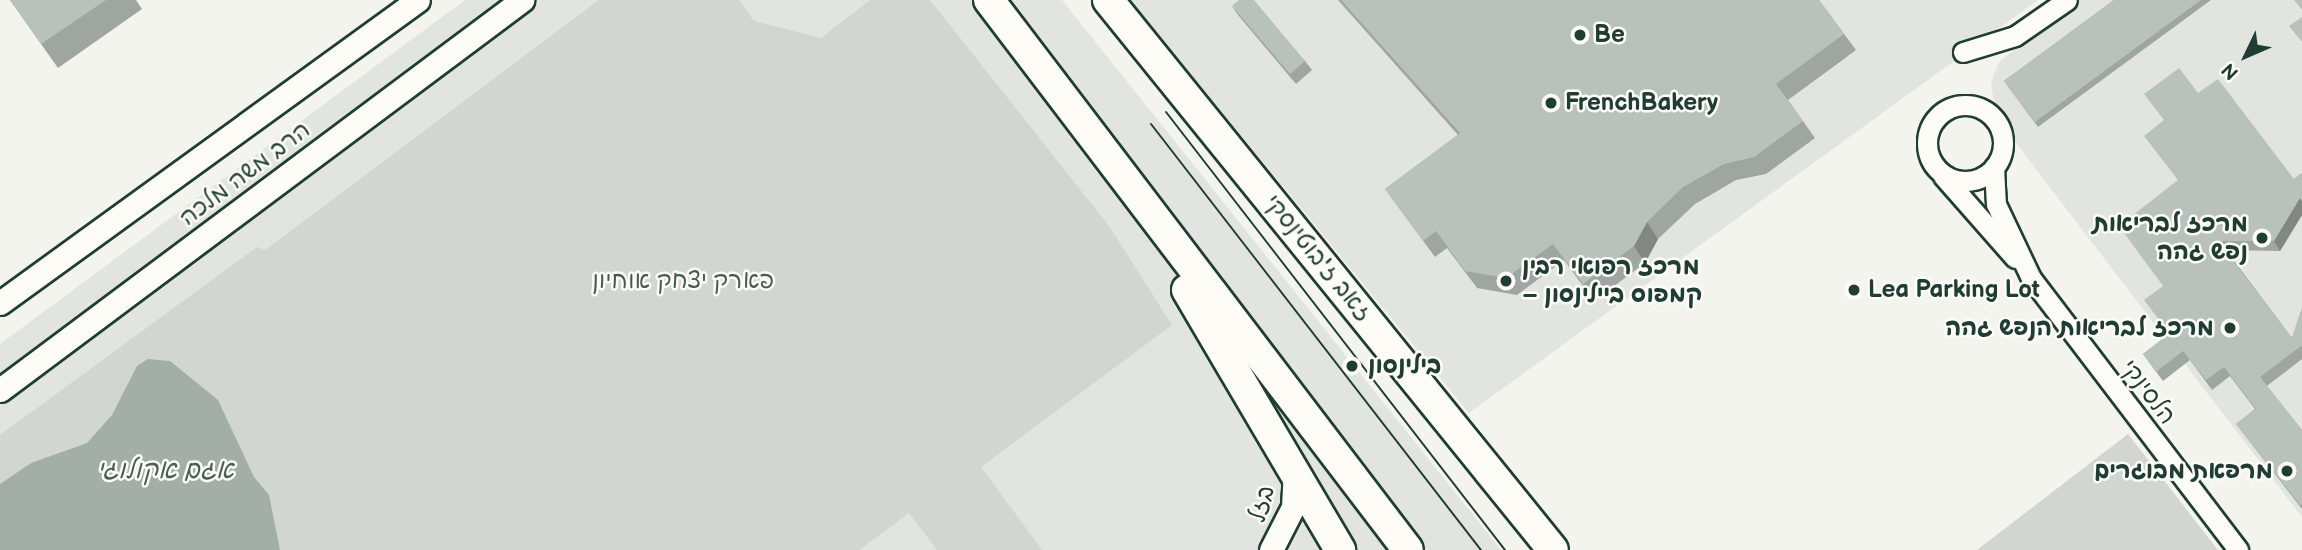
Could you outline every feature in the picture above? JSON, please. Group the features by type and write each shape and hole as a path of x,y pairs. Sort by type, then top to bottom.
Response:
{"main road":[{"path":"989,0 1109,161 1408,550"},
{"name":"זאב ז'בוטינסקי","path":"1108,0 1553,550"},
{"path":"1109,161 1340,550"}],"street":[{"name":"הרב משה מלכה","path":"0,303 418,0"},
{"name":"הרב משה מלכה","path":"0,390 522,0"},
{"path":"1963,51 2015,36 2067,0"},
{"path":"1960,105 1984,110 2000,127 2002,149 1994,167 1974,180 1961,181 1939,171 1931,161 1927,136 1938,115 1960,105"},
{"name":"הלסינקי","path":"1994,167 1996,204 2021,263"},
{"name":"הלסינקי","path":"1939,171 1992,236 2021,263 2238,550"},
{"name":"בזל","path":"1271,550 1293,507 1295,471"}],"shaded area":[{"name":"פארק יצחק אוחיון","path":"465,0 1062,0 1501,550 0,550 0,344"},
{"name":"מרכז רפואי רבין – קמפוס ביילינסון","path":"1130,0 2038,0 1469,413"},
{"name":"מרכז לבריאות הנפש גהה","path":"2077,0 2302,0 2302,517 2012,138 1993,97 1991,82 1999,62"}],"green space":[{"name":"פארק יצחק אוחיון","path":"599,0 739,0 754,21 821,38 870,0 930,0 1109,226 1172,325 981,467 1042,550 937,550 909,513 859,550 0,550 0,435 257,247 265,250"},
{"path":"2128,434 2218,550 1977,550"}],"water":[{"name":"אגם אקולוגי","path":"148,359 170,361 218,400 254,477 269,495 280,550 0,550 0,484 31,463 87,443 112,415 137,366"}],"building":[{"path":"10,0 106,0 41,44"},
{"path":"1239,0 1254,0 1305,61 1290,74 1232,6"},
{"path":"1341,0 1819,0 1844,34 1776,84 1803,121 1754,157 1724,164 1683,187 1647,222 1634,246 1583,284 1553,244 1506,278 1465,271 1436,231 1423,241 1385,189 1460,133"},
{"path":"2114,0 2201,0 2035,122 2004,81"},
{"path":"2294,0 2302,0 2302,10"},
{"path":"2302,17 2302,42 2289,26"},
{"path":"2179,68 2198,93 2218,79 2294,179 2302,173 2302,201 2300,198 2274,241 2218,241 2292,338 2302,308 2302,347 2260,377 2302,430 2300,505 2236,424 2256,409 2224,367 2206,380 2183,351 2156,372 2143,354 2170,334 2144,300 2163,286 2119,226 2178,180 2144,136 2164,120 2144,94"}],"tram line":[{"path":"1166,112 1505,550"},
{"path":"1151,124 1481,550"}],"place":[{"name":"Be","path":"1580,35"},
{"name":"FrenchBakery","path":"1551,103"},
{"name":"מרכז לבריאות נפש גהה","path":"2262,238"},
{"name":"מרכז רפואי רבין – קמפוס ביילינסון","path":"1506,281"},
{"name":"Lea Parking Lot","path":"1854,290"},
{"name":"מרכז לבריאות הנפש גהה","path":"2230,328"},
{"name":"בילינסון","path":"1352,366"},
{"name":"מרפאת מבוגרים","path":"2287,471"}]}
